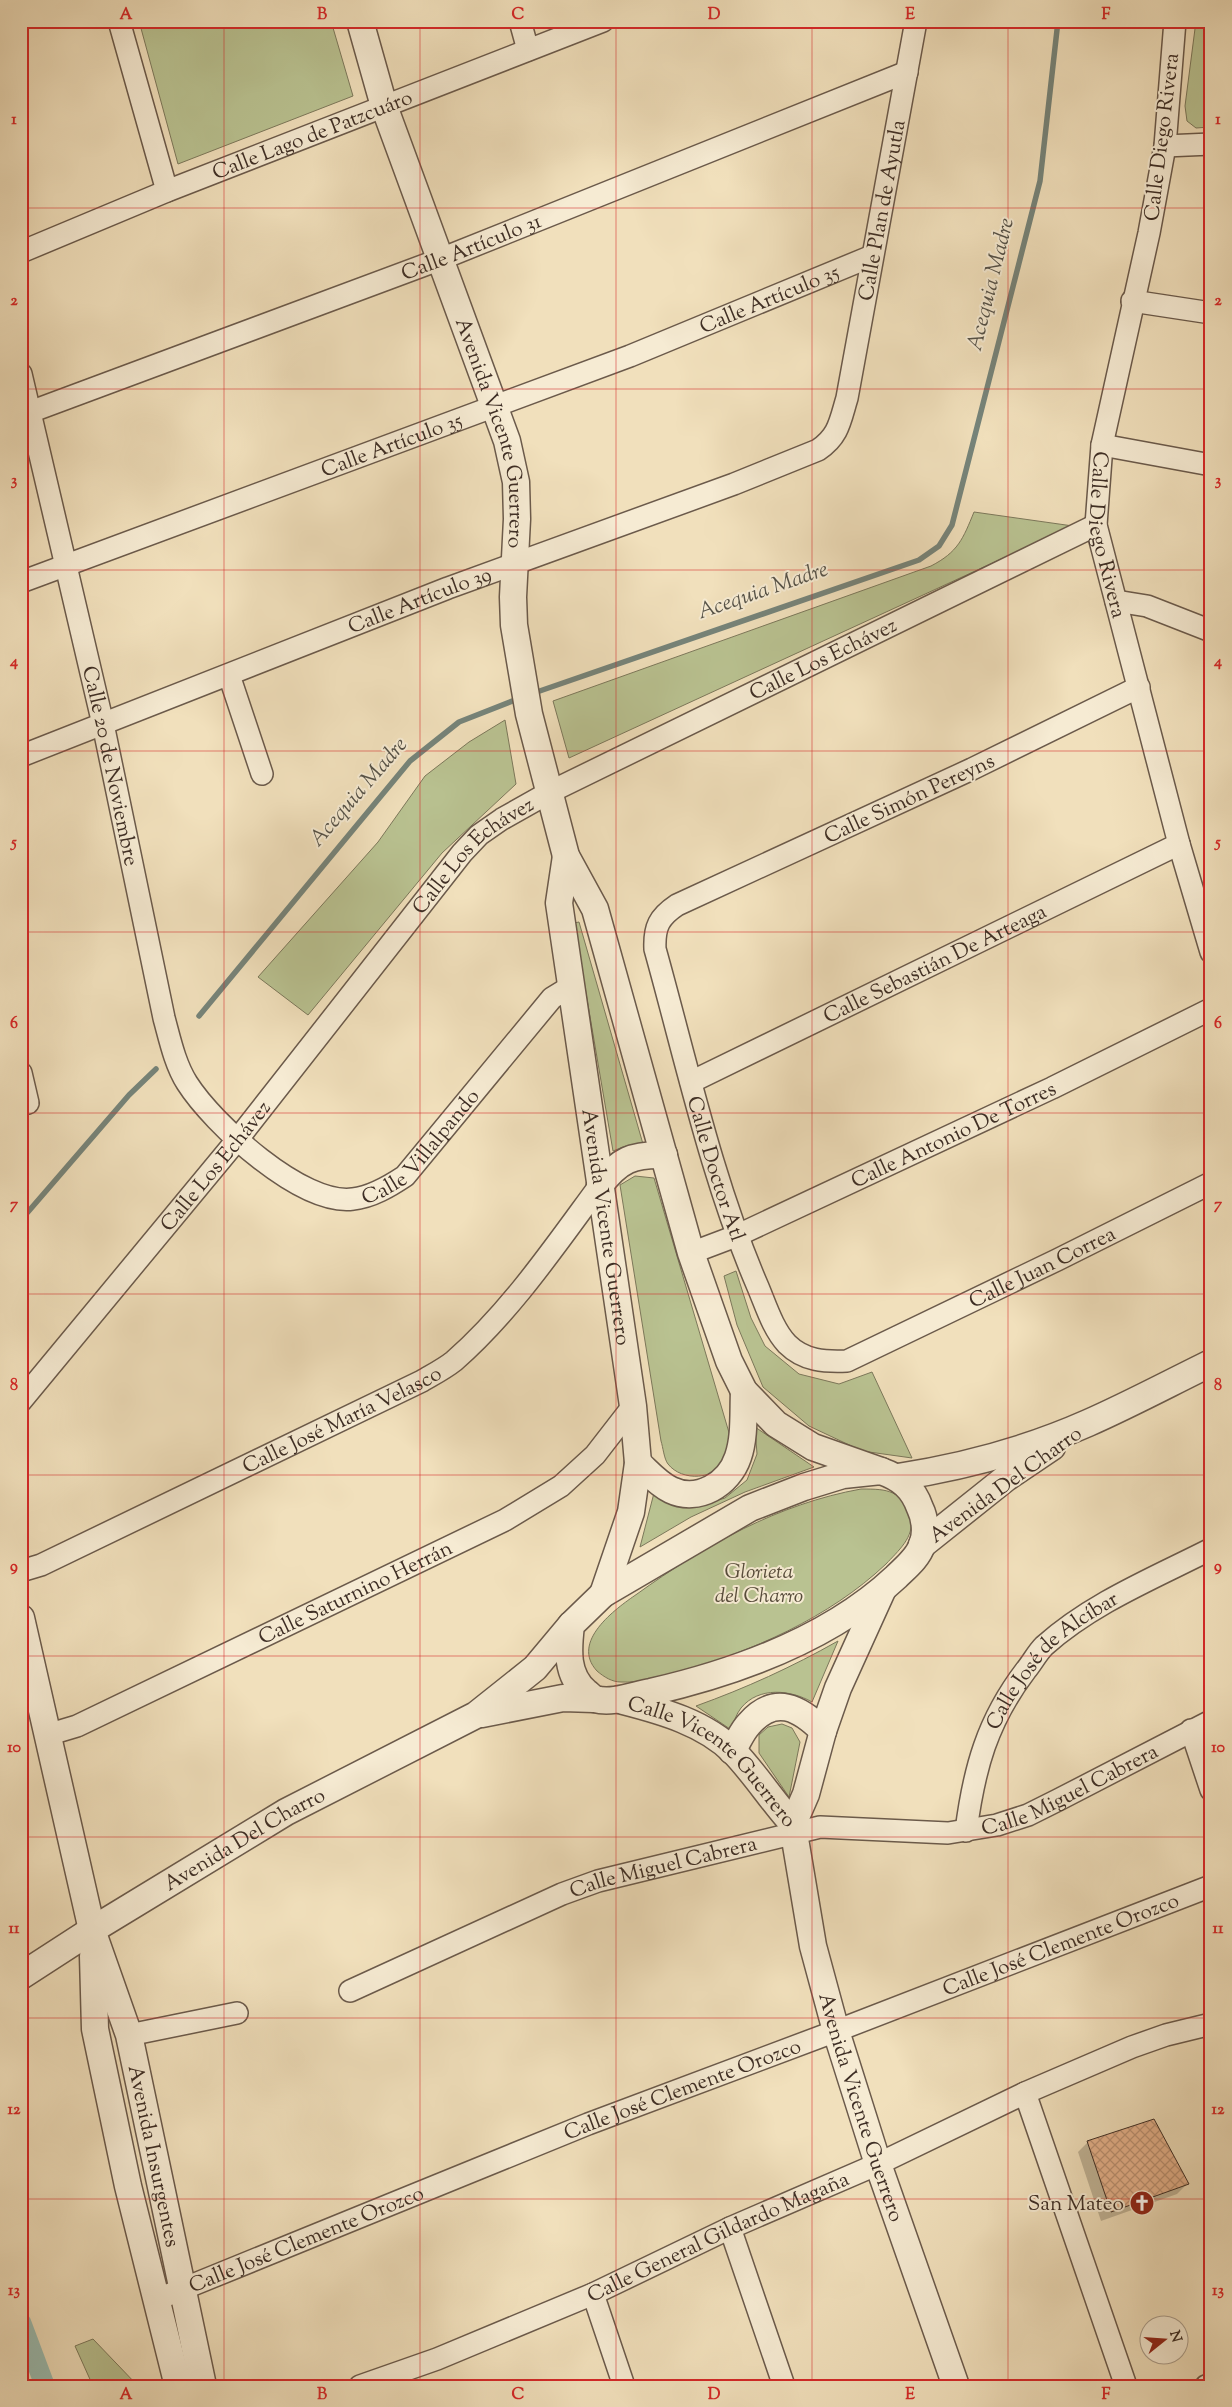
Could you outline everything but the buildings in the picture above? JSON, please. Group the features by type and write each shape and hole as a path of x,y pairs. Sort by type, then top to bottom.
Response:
{"street":[{"path":"119,21 167,191"},
{"name":"Avenida Vicente Guerrero","path":"360,21 384,106 507,442 516,482 516,563 513,597 521,675 530,714 566,856 594,909 691,1254 729,1361 744,1391 776,1424 814,1447 889,1474"},
{"path":"520,21 528,50"},
{"name":"Calle Lago de Patzcuáro","path":"21,252 167,191 603,21"},
{"name":"Calle Plan de Ayutla","path":"846,398 916,21"},
{"name":"Calle Diego Rivera","path":"1175,21 1164,146 1149,233 1132,301 1102,445 1096,525 1097,538 1116,601 1179,844 1211,952"},
{"name":"Calle Artículo 31","path":"30,412 441,259 907,72"},
{"path":"1164,146 1211,144"},
{"name":"Calle Artículo 35","path":"21,582 630,356 872,256"},
{"path":"1132,301 1211,313"},
{"name":"Calle 20 de Noviembre","path":"21,374 64,566 103,724 164,1018 176,1058 186,1081 202,1105 237,1140"},
{"name":"Calle Artículo 39","path":"21,756 516,563 734,484 818,450 836,434 846,398"},
{"path":"1102,445 1211,465"},
{"name":"Calle Los Echávez","path":"21,1401 237,1140 462,853 479,836 502,819 550,792 1096,525"},
{"path":"1116,601 1147,606 1211,631"},
{"path":"229,676 262,774"},
{"name":"Calle Simón Pereyns","path":"677,905 963,774 1139,687"},
{"name":"Calle Sebastián De Arteaga","path":"692,1082 1179,844"},
{"name":"Avenida Vicente Guerrero","path":"566,856 559,903 633,1406 638,1463 630,1512 603,1594"},
{"name":"Calle Doctor Atl","path":"677,905 664,914 658,922 654,934 655,949 736,1236 777,1330 788,1344 808,1358 829,1362 847,1361 872,1349"},
{"name":"Calle Villalpando","path":"237,1140 300,1187 325,1197 353,1200 389,1186 405,1176 421,1158 552,998 570,987"},
{"name":"Calle Antonio De Torres","path":"691,1254 736,1236 1052,1088 1211,1009"},
{"path":"21,1073 28,1103"},
{"path":"600,1185 613,1169 628,1159 647,1154 664,1154"},
{"name":"Calle Juan Correa","path":"872,1349 1211,1183"},
{"name":"Calle José María Velasco","path":"21,1572 41,1565 422,1382 452,1362 484,1332 538,1269 600,1185"},
{"name":"Avenida Del Charro","path":"889,1474 980,1461 1031,1445 1088,1423 1211,1363"},
{"path":"638,1463 658,1482 671,1490 686,1495 710,1490 722,1482 732,1470 738,1457 742,1436 744,1391"},
{"name":"Calle Saturnino Herrán","path":"47,1735 78,1726 505,1520 561,1486 595,1455 633,1406"},
{"name":"Avenida Del Charro","path":"922,1545 1006,1478 1088,1423"},
{"path":"571,1626 603,1594 750,1508 804,1487 843,1475 889,1474 910,1488 922,1511 924,1527 922,1545"},
{"name":"Calle Vicente Guerrero","path":"606,1699 689,1683 732,1670 769,1655 837,1620 882,1590 909,1564 922,1545"},
{"name":"Calle José de Alcíbar","path":"966,1832 972,1787 985,1742 1014,1686 1043,1648 1082,1617 1117,1596 1211,1549"},
{"name":"Calle Vicente Guerrero","path":"793,1828 806,1794 822,1731 838,1688 882,1590"},
{"name":"Avenida Insurgentes","path":"21,1618 92,1930 129,2035 203,2386"},
{"name":"Avenida Del Charro","path":"21,1976 92,1930 286,1812 476,1715 535,1668 571,1626"},
{"name":"Calle Vicente Guerrero","path":"571,1626 568,1646 571,1672 578,1685 606,1699 664,1711 697,1726 732,1750 793,1828"},
{"name":"Avenida Del Charro","path":"476,1715 563,1698 606,1699"},
{"path":"732,1750 749,1723 765,1711 780,1706 797,1709 808,1715 822,1731"},
{"name":"Calle Miguel Cabrera","path":"350,1991 562,1894 598,1882 793,1828 832,1826 948,1833 966,1832 997,1825 1028,1815 1211,1721"},
{"path":"1191,1730 1211,1790"},
{"name":"Avenida Vicente Guerrero","path":"793,1828 813,1946 836,2031 878,2164 956,2386"},
{"name":"Calle José Clemente Orozco","path":"156,2298 182,2290 588,2124 836,2031 1211,1886"},
{"name":"Avenida Insurgentes","path":"92,1930 94,2029 128,2186 178,2386"},
{"path":"129,2035 237,2013"},
{"name":"Calle General Gildardo Magaña","path":"360,2386 437,2359 593,2294 730,2228 878,2164 1025,2092 1132,2047 1166,2035 1209,2029"},
{"path":"1025,2092 1126,2386"},
{"path":"730,2228 784,2386"},
{"path":"593,2294 624,2386"},
{"path":"1206,2386 1211,2384"}],"green space":[{"path":"139,21 331,21 353,96 178,164"},
{"path":"1196,21 1211,21 1211,127 1196,128 1187,121 1185,106"},
{"path":"974,512 1073,526 569,758 553,701 931,566 954,550 963,537"},
{"path":"505,720 516,784 442,853 308,1015 258,977 378,842 425,776 469,742"},
{"path":"579,922 643,1144 628,1145 613,1151 574,923"},
{"path":"635,1176 654,1178 730,1436 727,1459 722,1466 707,1475 690,1476 674,1470 668,1464 661,1441 620,1185"},
{"path":"736,1271 751,1318 765,1346 799,1374 839,1384 872,1372 912,1458 862,1451 809,1426 763,1387 737,1325 724,1276"},
{"path":"755,1427 814,1467 745,1492 691,1517 640,1547 654,1493 675,1503 696,1507 725,1498 747,1480 757,1454"},
{"name":"Glorieta del Charro","path":"861,1489 886,1491 898,1497 910,1518 910,1531 900,1549 886,1564 840,1601 788,1631 760,1644 704,1665 642,1681 628,1682 608,1679 597,1671 590,1660 589,1649 592,1638 608,1617 628,1600 689,1559 743,1529 801,1505"},
{"path":"838,1641 812,1702 785,1693 766,1693 748,1701 741,1708 730,1729 696,1706 733,1692 803,1660"},
{"path":"782,1724 792,1728 800,1742 789,1797 759,1753 759,1735 768,1727"},
{"path":"93,2339 138,2386 93,2386 75,2346"}],"waterway":[{"name":"Acequia Madre","path":"531,694 919,560 939,546 952,525 1040,181 1058,21"},
{"name":"Acequia Madre","path":"199,1016 410,761 459,722 520,698"},
{"name":"Acequia Madre","path":"21,1220 129,1095 156,1069"},
{"name":"Acequia Madre","path":"21,2322 45,2386"}],"place":[{"name":"San Mateo","path":"1142,2203"}]}
